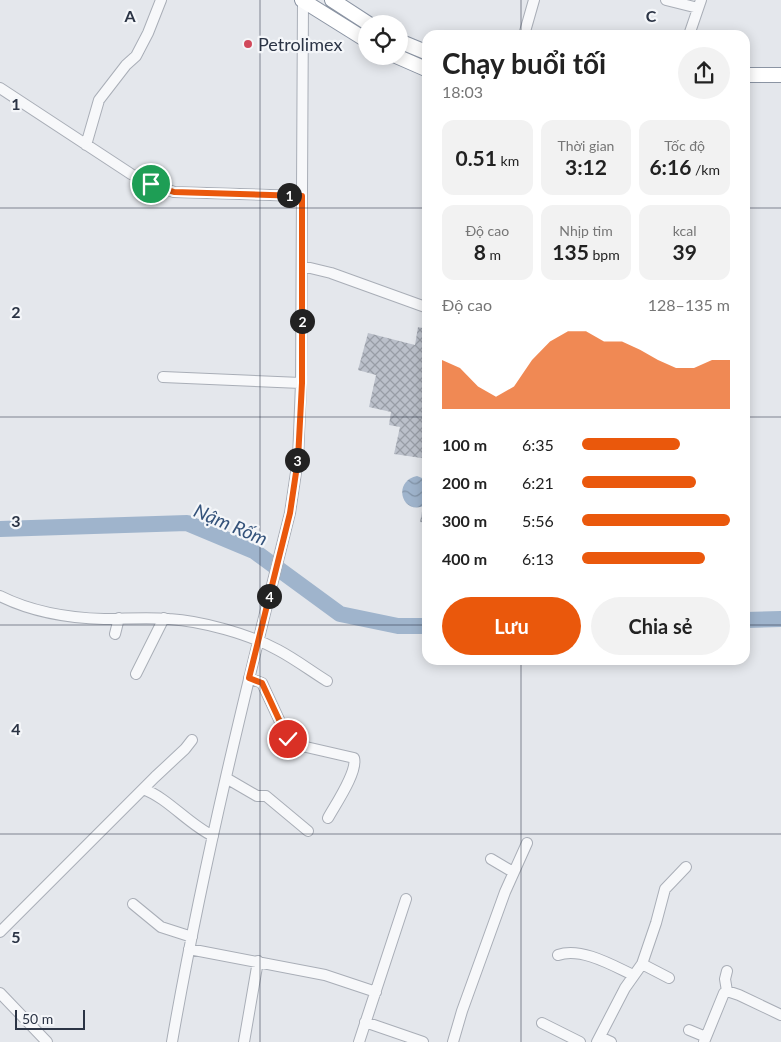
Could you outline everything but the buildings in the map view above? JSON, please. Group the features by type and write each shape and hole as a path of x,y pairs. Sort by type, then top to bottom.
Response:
{"highway":[{"path":"302,0 358,35"},
{"path":"337,1 358,16"},
{"path":"408,46 422,52"},
{"path":"408,61 422,67"},
{"path":"750,75 781,75"}],"street":[{"path":"86,145 100,100 126,65 136,56 148,33 161,0"},
{"path":"172,1042 189,949 226,778 290,513 298,459 302,383 302,0"},
{"path":"525,30 534,0"},
{"path":"666,0 699,4 691,30"},
{"path":"0,88 86,145 151,184 174,192 302,196"},
{"path":"302,266 331,273 422,306"},
{"path":"163,378 302,383"},
{"path":"0,596 19,605 53,614 103,619 164,618 259,636 327,681"},
{"path":"116,634 119,618"},
{"path":"136,674 164,618"},
{"path":"249,678 262,683 288,739 293,744 348,756 355,761 348,783 328,818"},
{"path":"0,932 192,740"},
{"path":"226,778 257,796 266,796 308,831"},
{"path":"143,789 151,792 189,822 214,836"},
{"path":"453,1042 462,1011 513,872 527,843"},
{"path":"491,859 513,872"},
{"path":"611,1042 598,1040 625,988 642,964 656,923 664,889 686,867"},
{"path":"359,1042 406,899"},
{"path":"133,904 162,927 192,937"},
{"path":"189,949 325,975 376,992"},
{"path":"558,954 566,952 584,954 633,975"},
{"path":"244,1042 258,961"},
{"path":"642,964 669,978"},
{"path":"727,971 725,979 727,991"},
{"path":"727,991 781,1015"},
{"path":"689,1030 705,1039 724,993 727,991"},
{"path":"0,994 47,1042"},
{"path":"365,1022 423,1042"},
{"path":"542,1023 580,1042"}],"water":[{"path":"417,476 422,478 422,506 412,507 403,498 402,491 404,485"}],"waterway":[{"name":"Nậm Rốm","path":"0,529 187,523 254,551 340,614 398,626 422,626"},
{"name":"Nậm Rốm","path":"750,620 781,619"}],"place":[{"name":"Petrolimex","path":"248,44"}],"route":[{"path":"151,184 174,192 302,196 302,383 295,488 249,678 262,683 288,739"}]}
